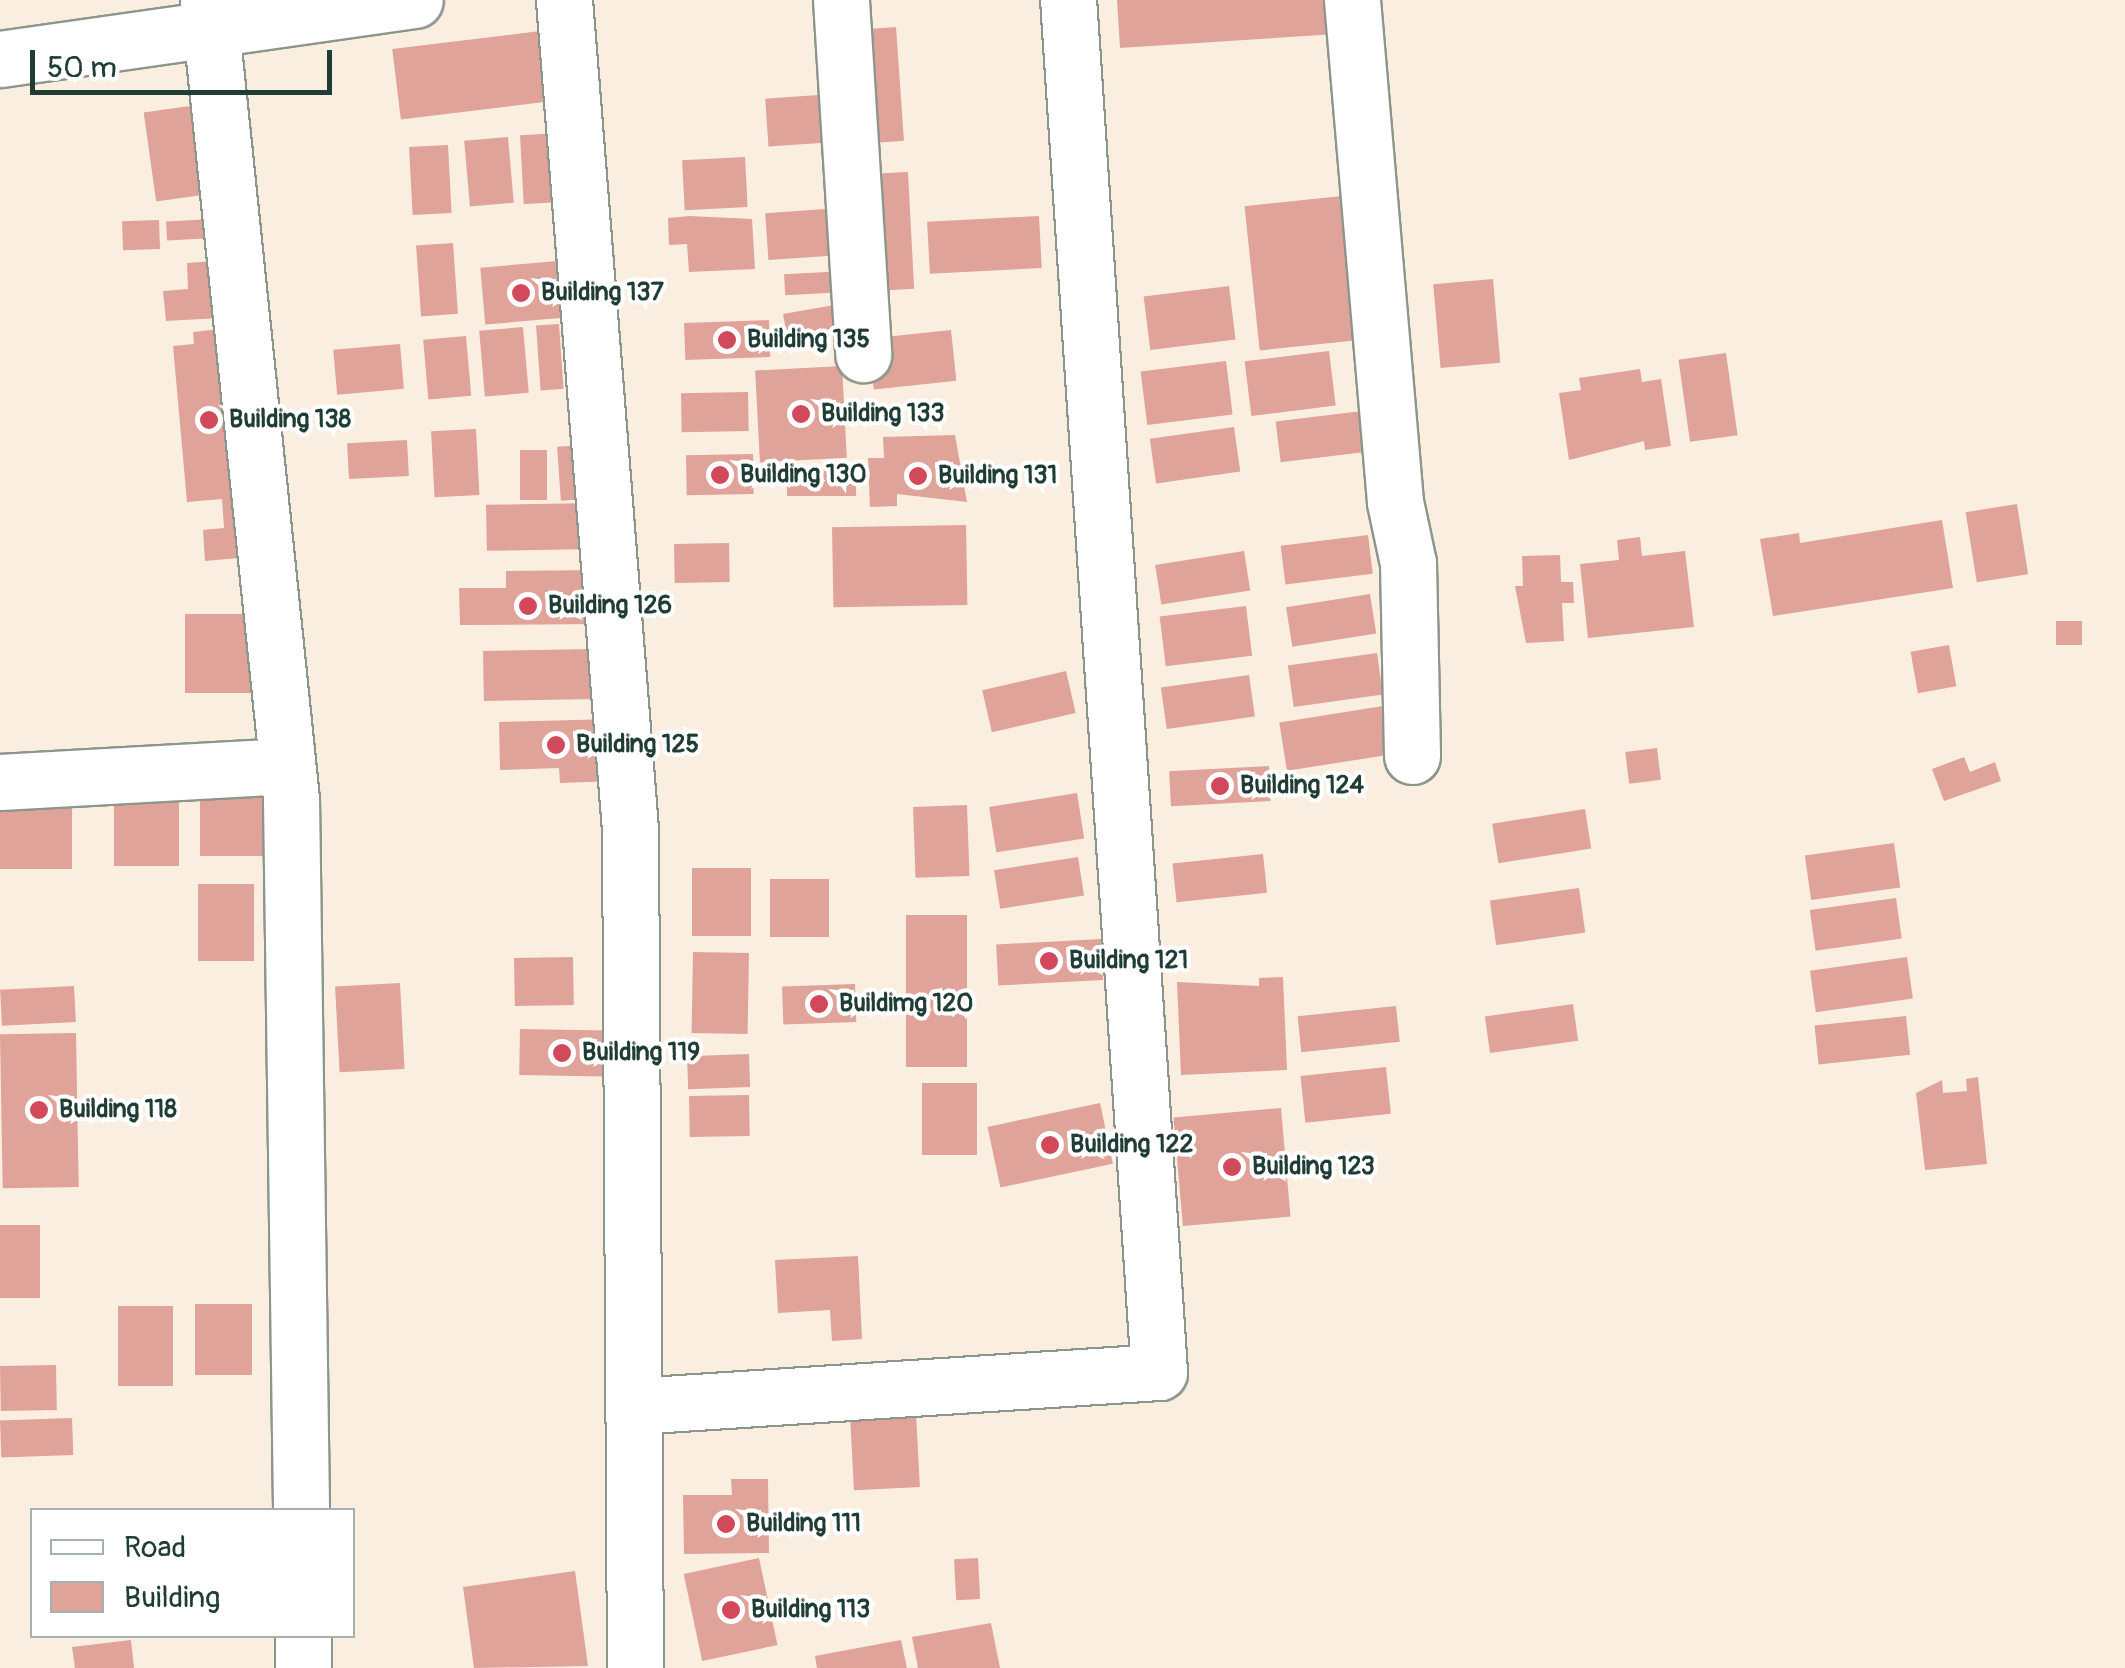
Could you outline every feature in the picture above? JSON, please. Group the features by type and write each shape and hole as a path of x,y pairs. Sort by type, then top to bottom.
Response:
{"street":[{"path":"0,59 209,18 415,0"},
{"path":"564,0 630,829 635,1668"},
{"path":"841,0 863,354"},
{"path":"634,1406 1159,1372 1068,0"},
{"path":"1352,0 1395,502 1408,564 1412,756"},
{"path":"209,18 287,766 301,1508"},
{"path":"0,782 287,766"},
{"path":"303,1638 303,1668"}],"building":[{"path":"1117,0 1333,0 1336,34 1120,48"},
{"path":"896,27 904,141 873,143 865,29"},
{"path":"556,29 565,99 401,120 392,49"},
{"path":"832,94 835,142 769,147 765,99"},
{"path":"211,103 224,192 156,202 144,112"},
{"path":"561,133 565,202 524,204 520,135"},
{"path":"508,137 514,203 470,207 464,141"},
{"path":"448,145 452,213 413,215 409,147"},
{"path":"745,157 748,207 685,210 682,160"},
{"path":"908,172 914,289 883,290 877,174"},
{"path":"1342,196 1357,340 1260,350 1245,206"},
{"path":"839,208 842,255 768,260 765,213"},
{"path":"1039,216 1042,268 930,274 927,222"},
{"path":"668,218 752,219 755,269 689,272 687,244 669,245"},
{"path":"213,219 214,238 167,240 166,221"},
{"path":"159,220 160,249 123,250 122,221"},
{"path":"453,243 458,314 421,316 416,246"},
{"path":"216,261 219,318 166,321 163,291 188,289 187,263"},
{"name":"Building 137","path":"558,261 563,318 485,325 480,268"},
{"path":"845,271 846,292 785,295 784,274"},
{"path":"1493,279 1500,363 1441,368 1433,284"},
{"path":"1229,286 1236,340 1150,350 1144,296"},
{"path":"851,302 855,325 787,337 783,314"},
{"name":"Building 135","path":"769,320 770,357 685,360 684,323"},
{"path":"559,324 564,389 541,390 536,326"},
{"path":"523,327 529,393 485,397 479,331"},
{"name":"Building 138","path":"230,328 261,556 205,561 203,530 224,528 222,499 187,502 173,346 194,344 193,332"},
{"path":"951,330 956,381 874,389 868,339"},
{"path":"466,336 471,396 428,400 423,340"},
{"path":"400,344 404,389 337,395 333,350"},
{"path":"1329,351 1336,406 1251,416 1245,361"},
{"path":"1726,353 1738,435 1690,442 1678,360"},
{"path":"1226,361 1233,415 1147,425 1141,371"},
{"name":"Building 133","path":"842,366 847,458 760,462 755,371"},
{"path":"1640,369 1642,382 1661,379 1671,446 1645,450 1644,441 1569,460 1559,393 1581,390 1579,378"},
{"path":"748,392 749,431 682,432 681,393"},
{"path":"1362,411 1367,452 1281,462 1276,422"},
{"path":"1234,427 1240,472 1156,483 1150,439"},
{"path":"476,429 479,495 435,497 431,431"},
{"name":"Building 131","path":"955,435 967,502 897,494 897,506 870,507 868,458 884,458 883,437"},
{"path":"407,440 409,476 349,479 347,443"},
{"path":"597,444 601,498 561,501 557,447"},
{"path":"520,450 547,450 547,500 520,500"},
{"name":"Building 130","path":"753,454 754,494 687,495 686,455"},
{"path":"787,466 856,466 856,496 787,496"},
{"path":"593,503 594,549 487,551 486,505"},
{"path":"2017,504 2028,574 1977,582 1966,512"},
{"path":"1942,520 1953,588 1773,616 1760,539 1799,533 1800,543"},
{"path":"966,525 967,605 833,607 832,527"},
{"path":"1368,535 1373,574 1285,584 1281,546"},
{"path":"1640,537 1642,556 1685,551 1694,627 1588,638 1580,564 1619,560 1617,540"},
{"path":"729,543 730,582 675,583 674,544"},
{"path":"1244,551 1250,591 1161,605 1155,565"},
{"path":"1560,555 1561,582 1573,582 1574,603 1562,603 1564,641 1526,643 1515,586 1523,586 1522,556"},
{"name":"Building 126","path":"596,570 597,624 460,625 459,588 506,588 506,571"},
{"path":"1370,594 1376,634 1292,647 1286,607"},
{"path":"1246,606 1252,656 1166,666 1160,617"},
{"path":"185,614 274,614 274,693 185,693"},
{"path":"2056,621 2082,621 2082,645 2056,645"},
{"path":"1949,645 1956,686 1918,693 1911,652"},
{"path":"595,649 596,699 484,701 483,651"},
{"path":"1377,653 1383,695 1294,707 1288,666"},
{"path":"1066,671 1076,713 992,732 982,690"},
{"path":"1249,675 1255,717 1167,729 1161,687"},
{"path":"1383,706 1391,754 1287,771 1279,722"},
{"name":"Building 125","path":"613,719 614,781 560,783 559,768 500,770 499,722"},
{"path":"1657,748 1661,780 1629,784 1625,752"},
{"path":"1964,757 1970,772 1995,762 2001,781 1944,801 1932,769"},
{"name":"Building 124","path":"1269,766 1271,801 1171,806 1169,771"},
{"path":"200,776 276,776 276,856 200,856"},
{"path":"1077,793 1084,838 996,852 989,807"},
{"path":"114,796 179,796 179,866 114,866"},
{"path":"0,801 72,801 72,869 0,869"},
{"path":"967,805 969,876 916,878 913,807"},
{"path":"1585,809 1591,849 1498,863 1492,824"},
{"path":"1894,843 1900,888 1811,900 1805,856"},
{"path":"1263,854 1267,893 1177,902 1172,864"},
{"path":"1078,857 1084,896 1000,909 994,870"},
{"path":"692,868 751,868 751,936 692,936"},
{"path":"770,879 829,879 829,937 770,937"},
{"path":"198,884 254,884 254,961 198,961"},
{"path":"1579,888 1585,933 1496,945 1490,901"},
{"path":"1896,898 1902,939 1816,951 1810,910"},
{"path":"906,915 967,915 967,1067 906,1067"},
{"name":"Building 121","path":"1101,939 1103,980 998,985 996,944"},
{"path":"693,952 749,953 748,1034 692,1033"},
{"path":"573,957 574,1005 515,1006 514,958"},
{"path":"1907,957 1913,999 1816,1012 1810,971"},
{"path":"1283,977 1287,1070 1181,1075 1177,982 1259,986 1259,978"},
{"path":"400,983 405,1069 340,1072 335,986"},
{"name":"Buildimg 120","path":"855,984 856,1022 783,1025 782,987"},
{"path":"74,986 76,1022 2,1026 0,990"},
{"path":"1573,1004 1578,1041 1490,1053 1485,1016"},
{"path":"1396,1006 1400,1042 1301,1052 1298,1016"},
{"path":"1906,1016 1910,1055 1819,1064 1815,1026"},
{"name":"Building 119","path":"520,1029 605,1030 604,1076 519,1075"},
{"name":"Building 118","path":"76,1033 79,1187 3,1188 0,1034"},
{"path":"749,1054 750,1087 688,1089 687,1056"},
{"path":"1386,1067 1391,1114 1305,1123 1300,1076"},
{"path":"1978,1077 1987,1164 1925,1170 1916,1093 1942,1080 1943,1093 1967,1091 1966,1079"},
{"path":"922,1083 977,1083 977,1155 922,1155"},
{"path":"749,1095 750,1136 690,1137 689,1096"},
{"name":"Building 122","path":"1100,1103 1113,1164 1000,1188 988,1127"},
{"name":"Building 123","path":"1281,1108 1290,1217 1183,1226 1173,1117"},
{"path":"0,1225 40,1225 40,1298 0,1298"},
{"path":"858,1256 862,1339 832,1341 830,1310 778,1313 775,1260"},
{"path":"195,1304 252,1304 252,1375 195,1375"},
{"path":"118,1306 173,1306 173,1386 118,1386"},
{"path":"56,1365 57,1410 1,1411 0,1366"},
{"path":"916,1413 920,1487 854,1490 850,1416"},
{"path":"72,1418 73,1455 1,1457 0,1421"},
{"name":"Building 111","path":"731,1479 768,1479 769,1553 684,1554 683,1495 732,1495"},
{"name":"Building 113","path":"759,1558 778,1645 702,1661 684,1574"},
{"path":"978,1558 980,1599 956,1600 954,1559"},
{"path":"575,1571 588,1666 474,1668 463,1587"},
{"path":"991,1623 1000,1668 918,1668 912,1637"},
{"path":"131,1640 134,1668 75,1668 72,1647"},
{"path":"901,1640 907,1668 817,1668 815,1656"}],"place":[{"name":"Building 137","path":"521,293"},
{"name":"Building 135","path":"727,340"},
{"name":"Building 133","path":"801,414"},
{"name":"Building 138","path":"209,420"},
{"name":"Building 130","path":"720,475"},
{"name":"Building 131","path":"918,476"},
{"name":"Building 126","path":"528,606"},
{"name":"Building 125","path":"556,745"},
{"name":"Building 124","path":"1220,786"},
{"name":"Building 121","path":"1049,961"},
{"name":"Buildimg 120","path":"819,1004"},
{"name":"Building 119","path":"562,1053"},
{"name":"Building 118","path":"39,1110"},
{"name":"Building 122","path":"1050,1145"},
{"name":"Building 123","path":"1232,1167"},
{"name":"Building 111","path":"726,1524"},
{"name":"Building 113","path":"731,1610"}]}
